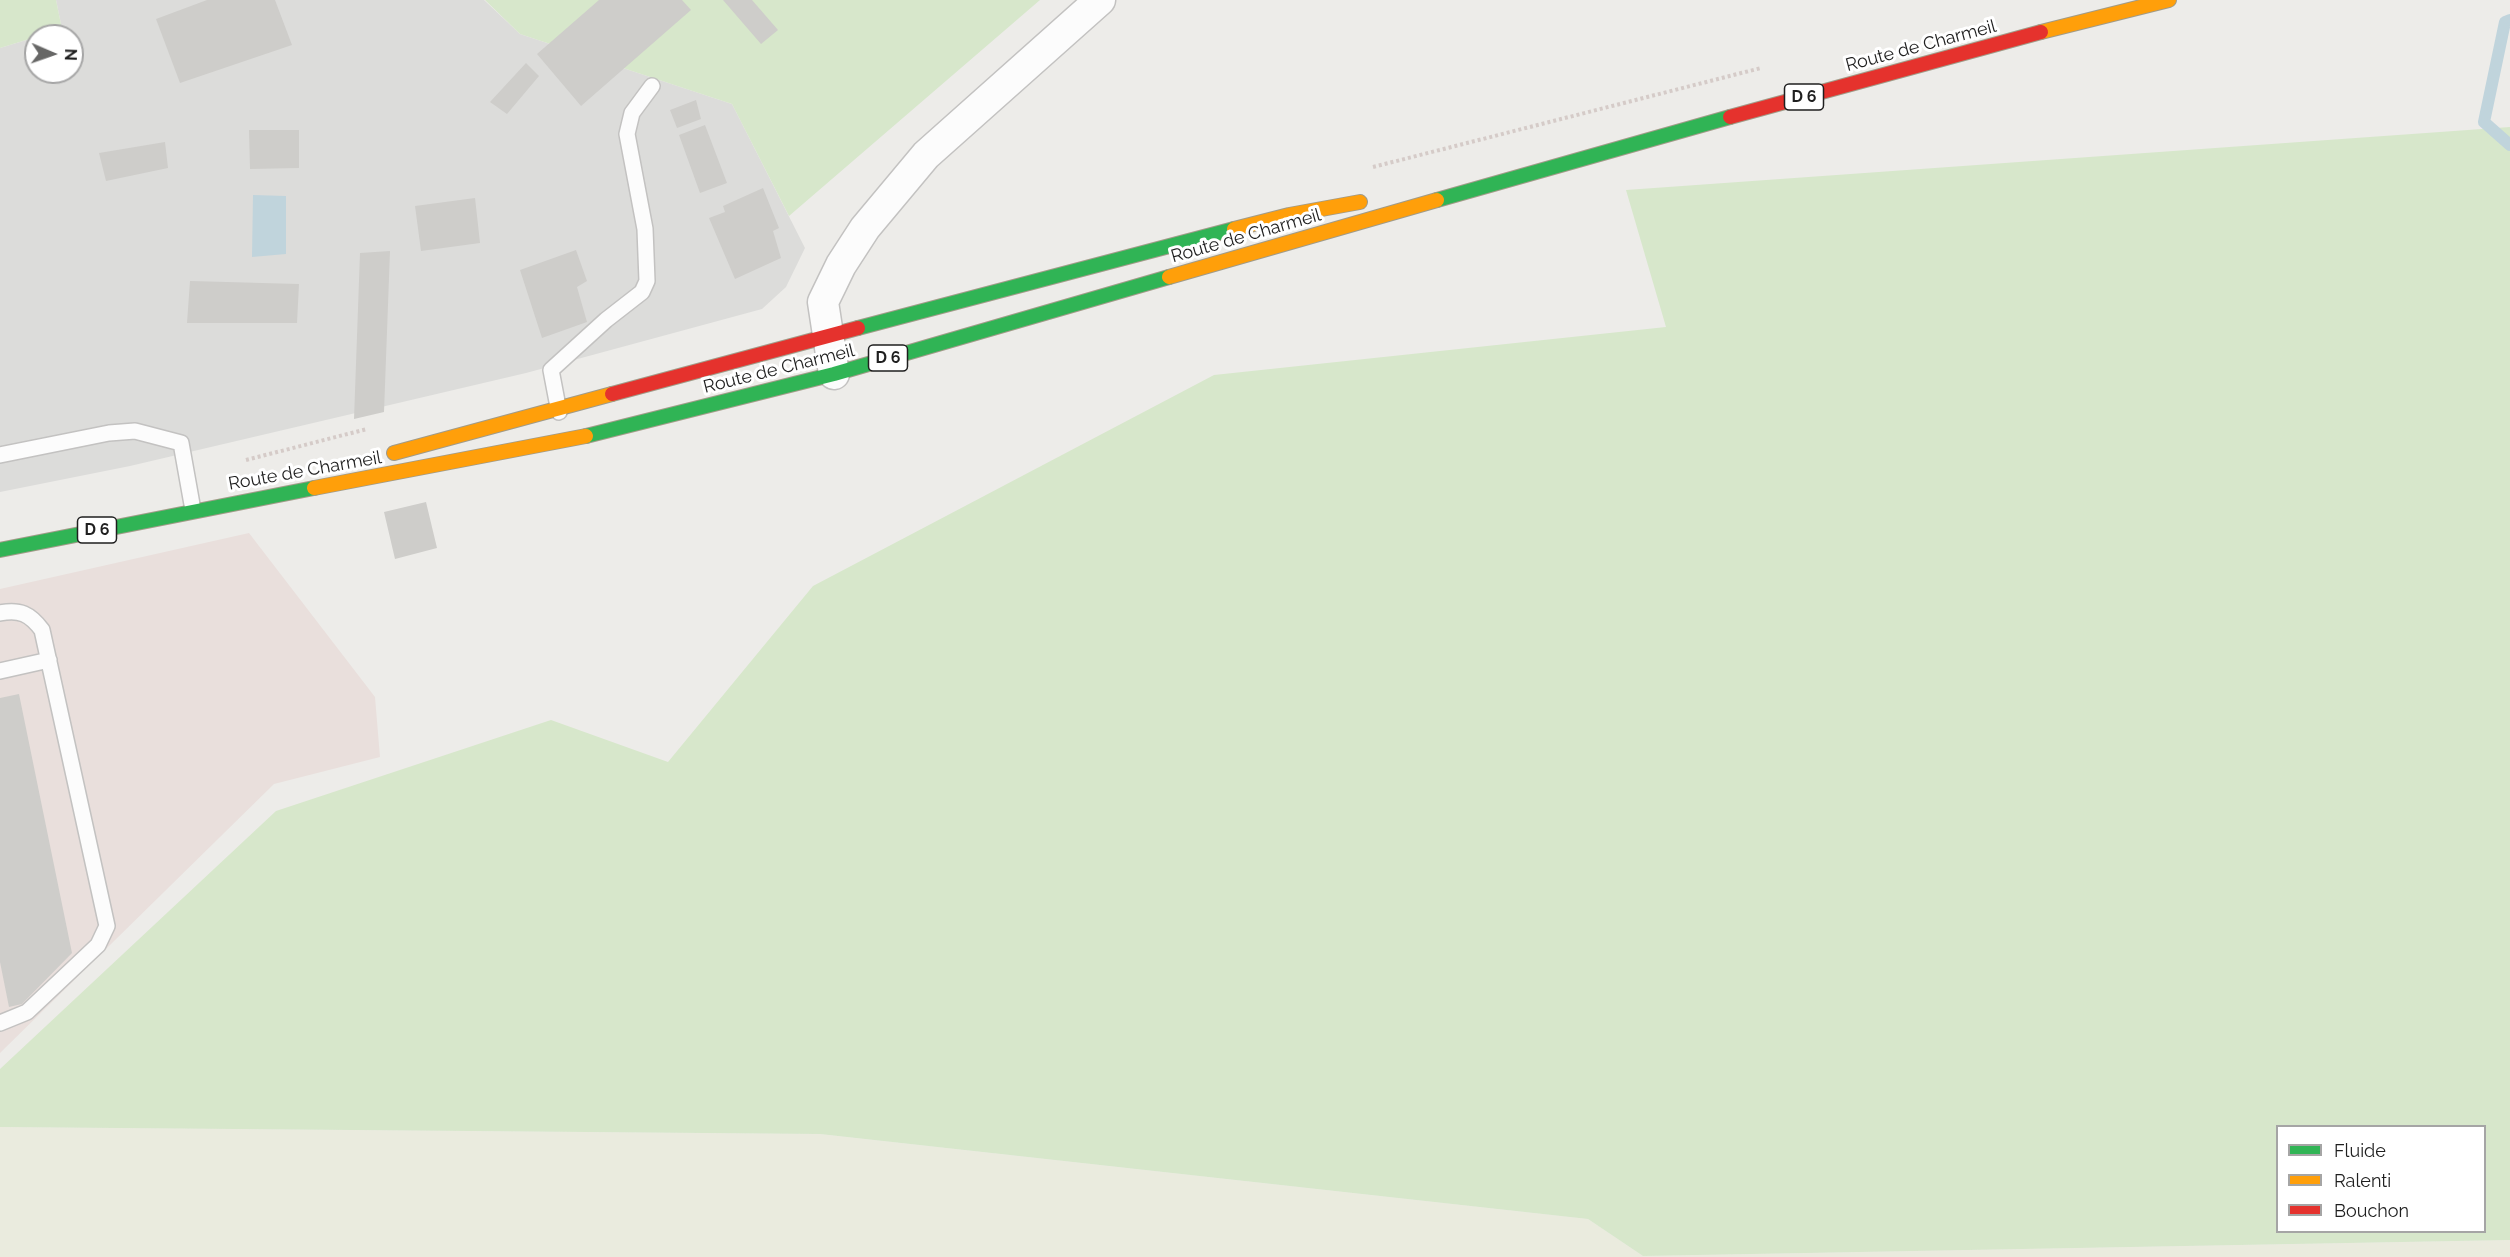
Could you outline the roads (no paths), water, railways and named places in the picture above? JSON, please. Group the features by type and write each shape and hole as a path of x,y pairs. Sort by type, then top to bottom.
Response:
{"main road":[{"name":"Route de Charmeil","path":"0,550 193,510 565,441 834,374 1570,160 2037,33 2169,0"},
{"name":"Route de Charmeil","path":"1418,190 1570,160"},
{"name":"Route de Charmeil","path":"376,459 558,407 1289,215 1371,199"},
{"name":"Route de Charmeil","path":"193,510 341,468"}],"street":[{"path":"834,374 826,336 823,302 841,265 865,228 926,155 1100,0"}],"lane":[{"path":"565,441 551,370 642,291 647,281 645,229 627,134 632,113 652,86"},
{"path":"0,455 109,433 135,432 181,443 193,510"},
{"path":"0,614 15,610 33,617 42,630 107,926 98,945 27,1012 0,1023"},
{"path":"0,670 49,660"}],"water":[{"path":"253,195 286,196 286,254 252,257"}],"waterway":[{"path":"2510,20 2505,22 2484,122 2510,145"}]}
